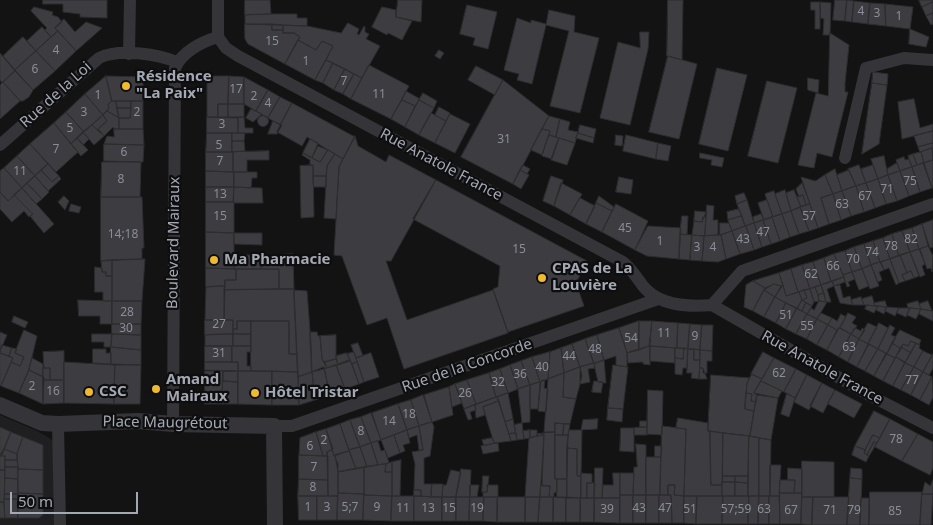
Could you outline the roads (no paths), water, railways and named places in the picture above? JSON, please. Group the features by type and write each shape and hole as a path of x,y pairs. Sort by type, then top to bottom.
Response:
{"street":[{"path":"129,54 130,0"},
{"path":"177,62 205,41 218,37 218,0"},
{"name":"Rue Anatole France","path":"218,37 226,48 238,56 623,262 635,272 644,286 658,299"},
{"name":"Rue de la Loi","path":"0,145 94,61 105,55 154,55 177,62"},
{"path":"845,158 863,73 866,68 904,58 933,60"},
{"name":"Boulevard Mairaux","path":"173,424 175,68 177,62"},
{"path":"658,299 694,307 712,305 742,270 933,204"},
{"name":"Rue de la Concorde","path":"274,426 292,426 658,299"},
{"name":"Rue Anatole France","path":"712,305 871,396 933,428"},
{"name":"Place Maugrétout","path":"0,405 42,422 58,424 138,421 173,424 274,426"},
{"path":"58,424 60,525"},
{"path":"274,426 274,525"}],"place":[{"name":"Résidence \"La Paix\"","path":"126,86"},
{"name":"Ma Pharmacie","path":"214,260"},
{"name":"CPAS de La Louvière","path":"542,278"},
{"name":"Amand Mairaux","path":"156,389"},
{"name":"CSC","path":"89,392"},
{"name":"Hôtel Tristar","path":"255,393"}]}
